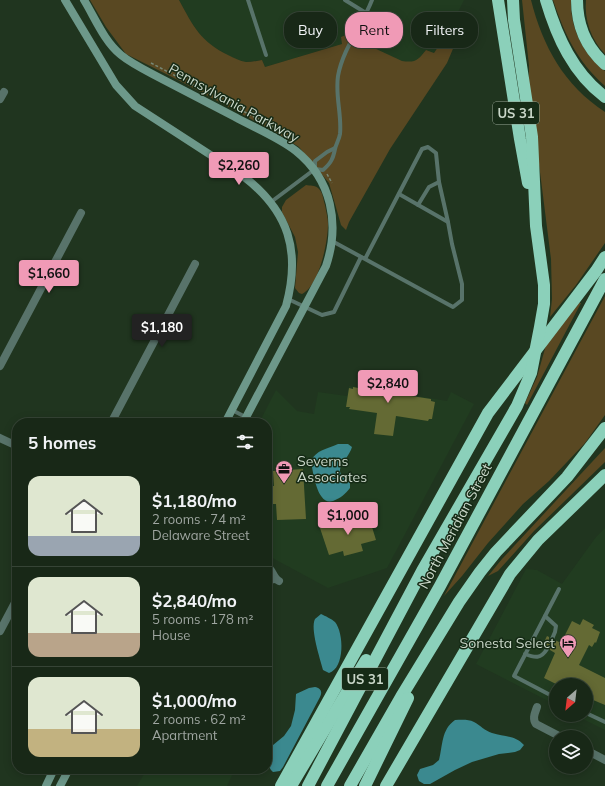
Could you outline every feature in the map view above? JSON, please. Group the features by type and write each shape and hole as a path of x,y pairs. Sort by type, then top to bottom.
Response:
{"highway":[{"name":"US 31","path":"308,786 422,571 517,406 531,373 536,354 544,304 544,285 536,226 520,139 498,0"},
{"path":"513,0 514,20 532,137 536,226"},
{"path":"546,0 552,21 568,56 577,69 605,97"},
{"path":"577,0 579,22 584,36 596,55 605,64"},
{"path":"281,786 488,413 605,257"},
{"name":"North Meridian Street","path":"327,786 444,579 605,279"},
{"path":"350,786 400,697 459,602 480,572 496,552 558,486 605,428"},
{"path":"386,786 463,653 515,568 538,540 605,475"},
{"path":"291,786 388,622 422,571"},
{"path":"365,786 439,636"},
{"path":"394,786 463,653"}],"main road":[{"path":"66,0 116,85 130,101 135,106 256,186 270,202 286,229 293,261 288,299 282,314 228,418"},
{"name":"Pennsylvania Parkway","path":"84,0 109,42 125,58 283,142 302,156 315,169 325,191 331,209 333,222 332,241 326,266 246,418"},
{"path":"46,786 52,774"},
{"path":"60,786 66,774"}],"street":[{"path":"0,366 81,213"},
{"path":"114,418 195,264"},
{"path":"0,438 12,444"},
{"path":"0,631 12,608"},
{"path":"537,706 534,721 536,724 549,731"},
{"path":"593,754 605,760"}],"lane":[{"path":"248,0 266,54"},
{"path":"345,0 364,12"},
{"path":"366,12 372,0"},
{"path":"270,202 315,169 323,170 334,155 340,135 337,103 338,76 344,56 348,48"},
{"path":"288,299 322,315 334,312 363,258 399,194 422,149 428,147 436,153 439,182 462,284 462,300 453,307 363,258 332,241"},
{"path":"315,169 315,161 335,148"},
{"path":"418,205 429,186 439,182"},
{"path":"399,194 448,222"},
{"path":"232,410 242,418"},
{"path":"549,694 514,676 559,589"},
{"path":"545,616 556,626 552,639"},
{"path":"525,654 533,657 539,657 543,655 547,649"},
{"path":"593,716 605,722"}],"path":[{"path":"146,61 280,130"}],"shaded area":[{"path":"90,0 179,0 189,18 204,39 211,45 242,61 248,62 262,60 265,67 329,48 337,48 337,45 342,44 341,37 345,35 345,48 374,48 407,62 416,60 426,50 434,53 437,48 453,48 447,63 390,149 346,230 341,225 329,183 299,147 277,133 126,54 106,27"},
{"path":"179,0 464,0 458,12 411,12 411,48 437,48 434,53 426,50 419,59 412,63 356,48 403,48 403,12 345,12 345,45 337,45 337,12 284,12 284,48 329,48 265,67 262,60 245,62 235,59 217,49 205,41 191,22"},
{"path":"522,0 531,0 542,34 557,64 578,90 605,112 605,243 576,285 550,317 552,299 551,259 529,85 529,66"},
{"path":"553,0 571,0 573,21 579,40 590,57 605,71 605,86 595,77 579,57 567,36"},
{"path":"586,0 605,0 605,54 592,36 587,22"},
{"path":"306,185 315,186 323,196 328,232 318,273 308,289 302,294 295,288 298,252 295,237 282,212 282,207 286,200"},
{"path":"605,296 605,415 585,443 549,481 523,504 444,596"},
{"path":"579,303 581,303 527,405 525,403 537,377 546,345"},
{"path":"368,372 396,375 394,392 447,401 451,392 474,404 387,568 328,588 272,558 272,418 262,418 276,390 297,411 314,414 318,392 347,396 349,386 366,388"},
{"path":"605,448 605,462 534,531 498,571 488,576 502,559"},
{"path":"605,528 605,730 589,722 593,722 593,678 549,678 549,701 476,664 526,569 537,570 562,584 596,537"},
{"path":"144,774 233,774 227,786 137,786"}],"water":[{"path":"338,444 348,444 352,447 340,470 344,478 350,483 350,488 338,499 328,501 323,498 317,487 311,461 319,452"},
{"path":"321,614 335,622 340,634 340,658 334,670 329,673 323,670 314,630 315,619"},
{"path":"309,688 318,688 321,693 320,697 283,767 280,771 273,772 272,746 284,736 291,726 295,710 296,694"},
{"path":"455,720 472,721 489,732 517,739 524,745 520,750 515,752 499,754 472,762 430,784 424,784 419,781 417,775 420,769 433,765 439,760 443,738 447,728"}],"building":[{"path":"370,374 394,377 392,393 431,399 431,401 435,402 432,419 429,419 428,421 396,416 393,436 374,434 377,413 349,409 350,407 346,407 349,388 353,389 353,387 368,390"},
{"path":"303,469 306,519 277,520 276,504 272,504 272,486 274,486 273,471"},
{"path":"368,514 376,540 361,544 363,551 344,556 343,551 329,555 320,528"},
{"name":"Sonesta Select","path":"583,619 594,625 592,628 600,632 596,643 595,642 592,647 589,645 579,665 605,678 605,705 593,700 593,678 549,678 549,680 544,678 555,653 550,650 549,646 542,646 547,636 549,637 550,642 555,640 561,643 572,621 580,625"}],"place":[{"name":"Severns Associates","path":"284,484"},
{"name":"Sonesta Select","path":"568,658"}]}
